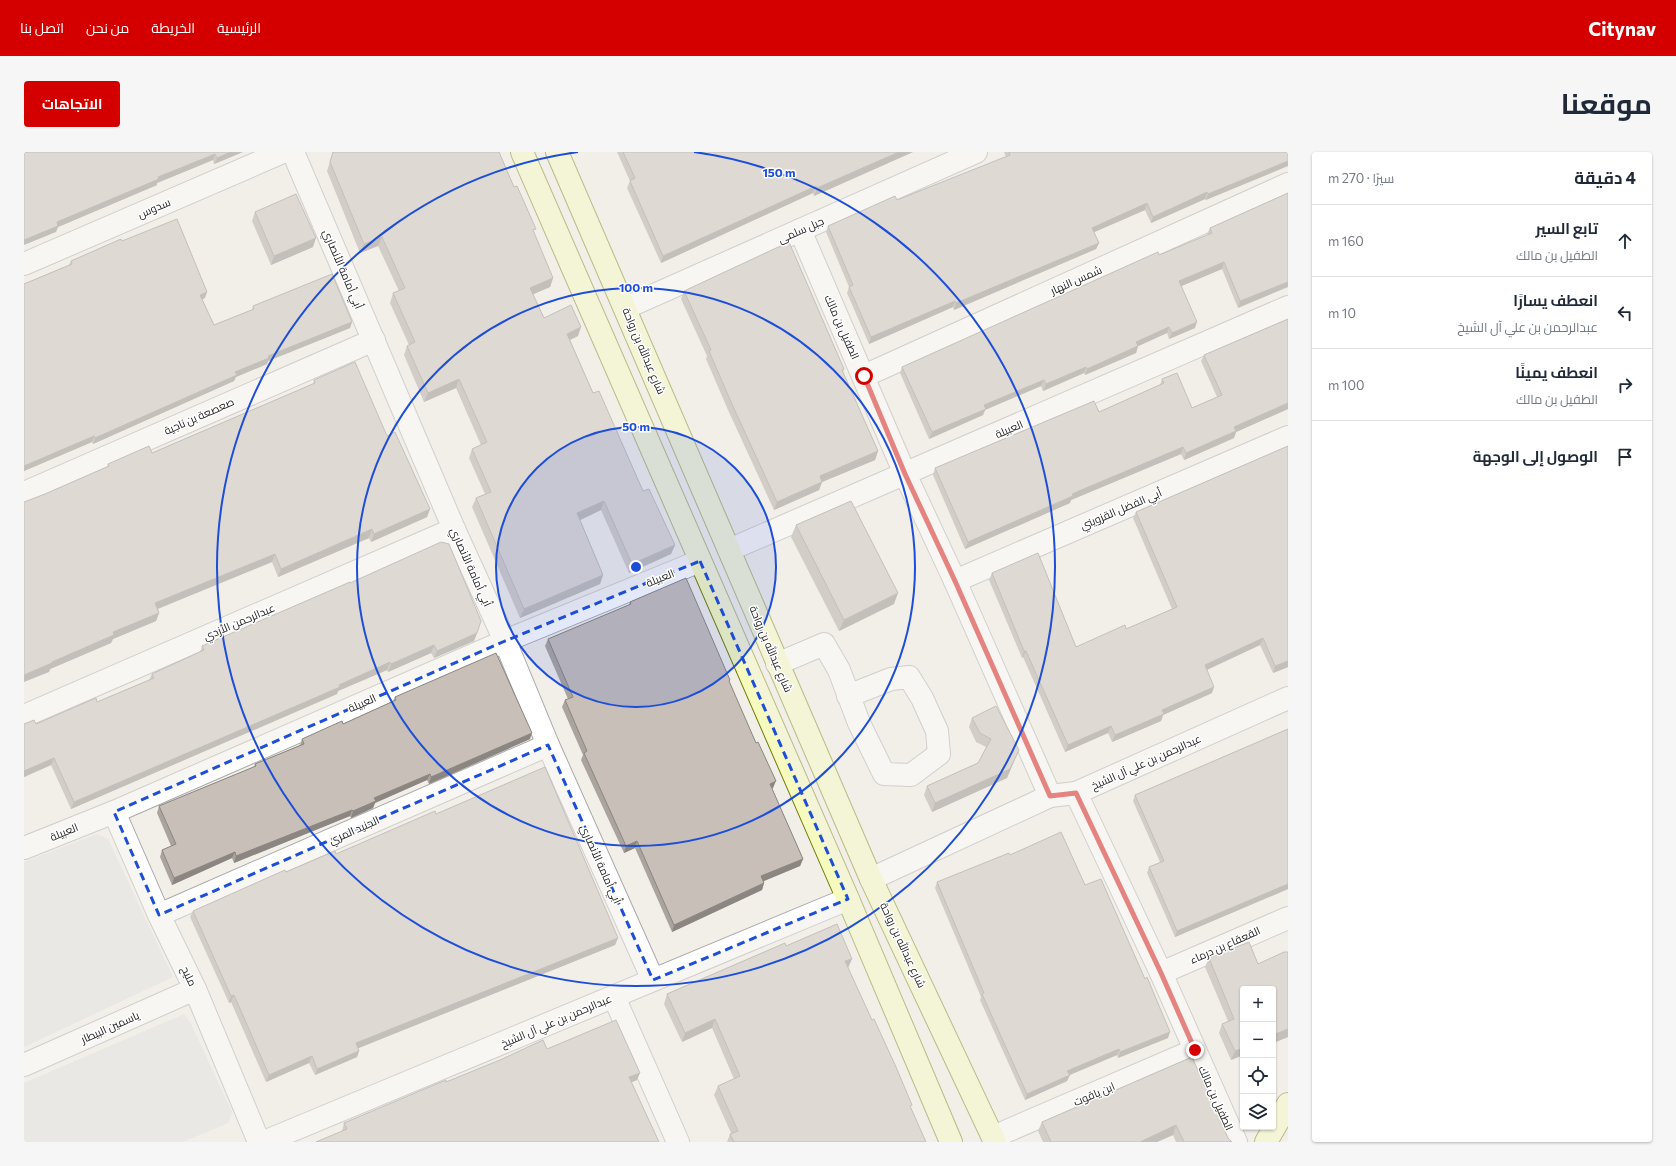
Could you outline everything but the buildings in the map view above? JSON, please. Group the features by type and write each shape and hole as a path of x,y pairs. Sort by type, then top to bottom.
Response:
{"street":[{"name":"سدوس","path":"24,264 283,152"},
{"name":"أبي أمامة الأنصاري","path":"293,152 454,529 505,641 548,746 653,980"},
{"path":"522,152 848,899 951,1142"},
{"name":"شارع عبدالله بن رواحة","path":"557,152 871,879 994,1140"},
{"name":"جبل سلمى","path":"625,308 976,152"},
{"name":"شمس النهار","path":"864,376 1288,184"},
{"name":"الطفيل بن مالك","path":"800,230 905,474 955,581 1050,796"},
{"name":"العبيلة","path":"729,550 1288,307"},
{"name":"صعصعة بن ناجية","path":"24,493 374,340"},
{"name":"أبي الفضل القزويني","path":"955,581 1288,436"},
{"name":"عبدالرحمن الأزدي","path":"24,716 454,529"},
{"name":"العبيلة","path":"24,848 114,812 505,641 700,561"},
{"path":"777,664 824,644 840,670 848,696 884,774 911,775 939,754 937,731 922,698 909,677 891,679 848,696"},
{"name":"عبدالرحمن بن علي آل الشيخ","path":"871,879 1050,796 1076,793 1288,698"},
{"name":"الجنيد المري","path":"159,915 548,746"},
{"name":"الطفيل بن مالك","path":"1076,793 1161,973 1236,1142"},
{"name":"مليح","path":"114,812 159,915 195,989 260,1142"},
{"name":"عبدالرحمن بن علي آل الشيخ","path":"264,1142 848,899"},
{"name":"القعقاع بن درماء","path":"1161,973 1288,918"},
{"name":"ياسمين البيطار","path":"24,1065 195,989"},
{"path":"614,997 678,1142"},
{"name":"ابن ياقوت","path":"994,1140 1195,1050"},
{"path":"1266,1142 1288,1104"}],"highlighted area":[{"path":"700,561 848,899 653,980 548,745 159,915 114,812 505,641"}],"shaded area":[{"path":"97,834 108,839 173,977 24,1047 24,862"},
{"path":"184,1014 190,1022 232,1112 228,1123 183,1142 24,1142 24,1083"}],"route":[{"path":"864,376 905,474 955,581 1050,796 1076,793 1161,973 1195,1050"}]}
